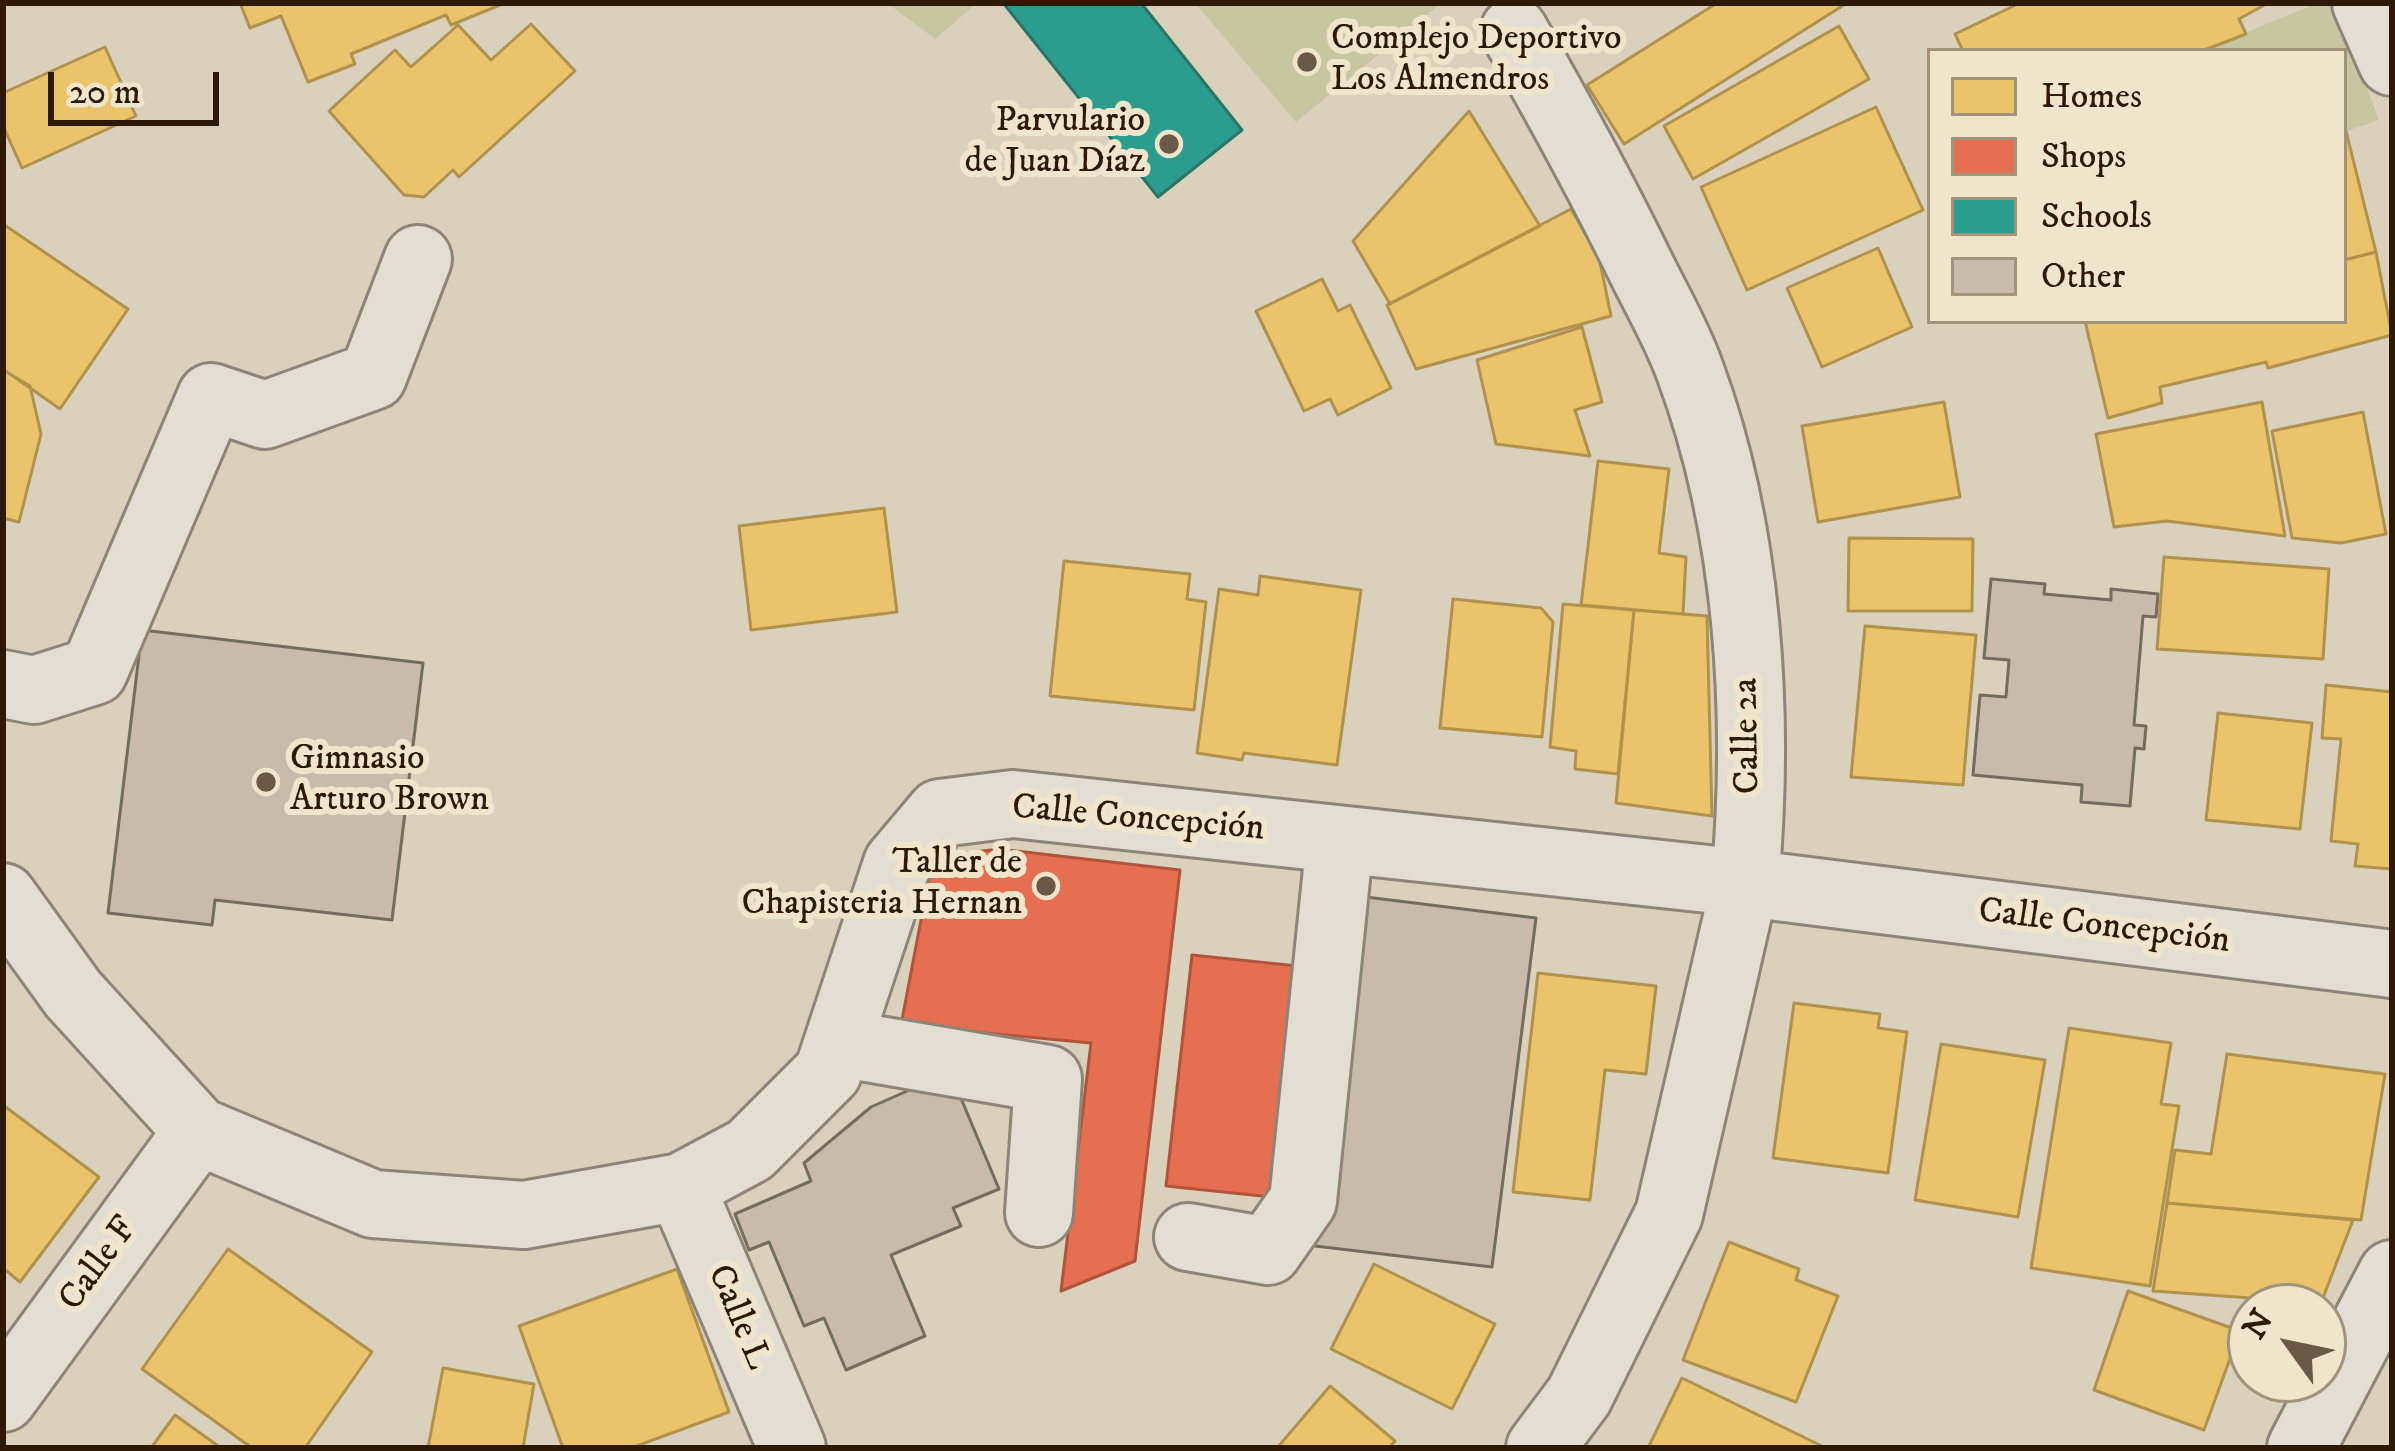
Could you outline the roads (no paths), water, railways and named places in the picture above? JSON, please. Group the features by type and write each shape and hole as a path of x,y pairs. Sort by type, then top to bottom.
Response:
{"street":[{"path":"2366,3 2392,62"},
{"name":"Calle 2a","path":"1514,32 1585,153 1689,366 1711,433 1748,659 1745,883 1669,1214 1579,1396 1540,1448"},
{"path":"3,684 34,690 94,671 212,397 265,415 374,376 418,259"},
{"name":"Calle Concepción","path":"3,897 73,994 198,1131 373,1204 524,1215 682,1187 749,1150 829,1072 897,864 940,813 1013,804 1745,883 2392,964"},
{"path":"1188,1237 1268,1251 1303,1201 1340,840"},
{"path":"838,1043 1048,1079 1039,1213"},
{"name":"Calle F","path":"3,1398 198,1131"},
{"name":"Calle L","path":"682,1187 792,1448"},
{"path":"2300,1448 2392,1274"}],"place":[{"name":"Complejo Deportivo Los Almendros","path":"1307,62"},
{"name":"Parvulario de Juan Díaz","path":"1169,144"},
{"name":"Gimnasio Arturo Brown","path":"266,782"},
{"name":"Taller de Chapisteria Hernan","path":"1046,886"}]}
